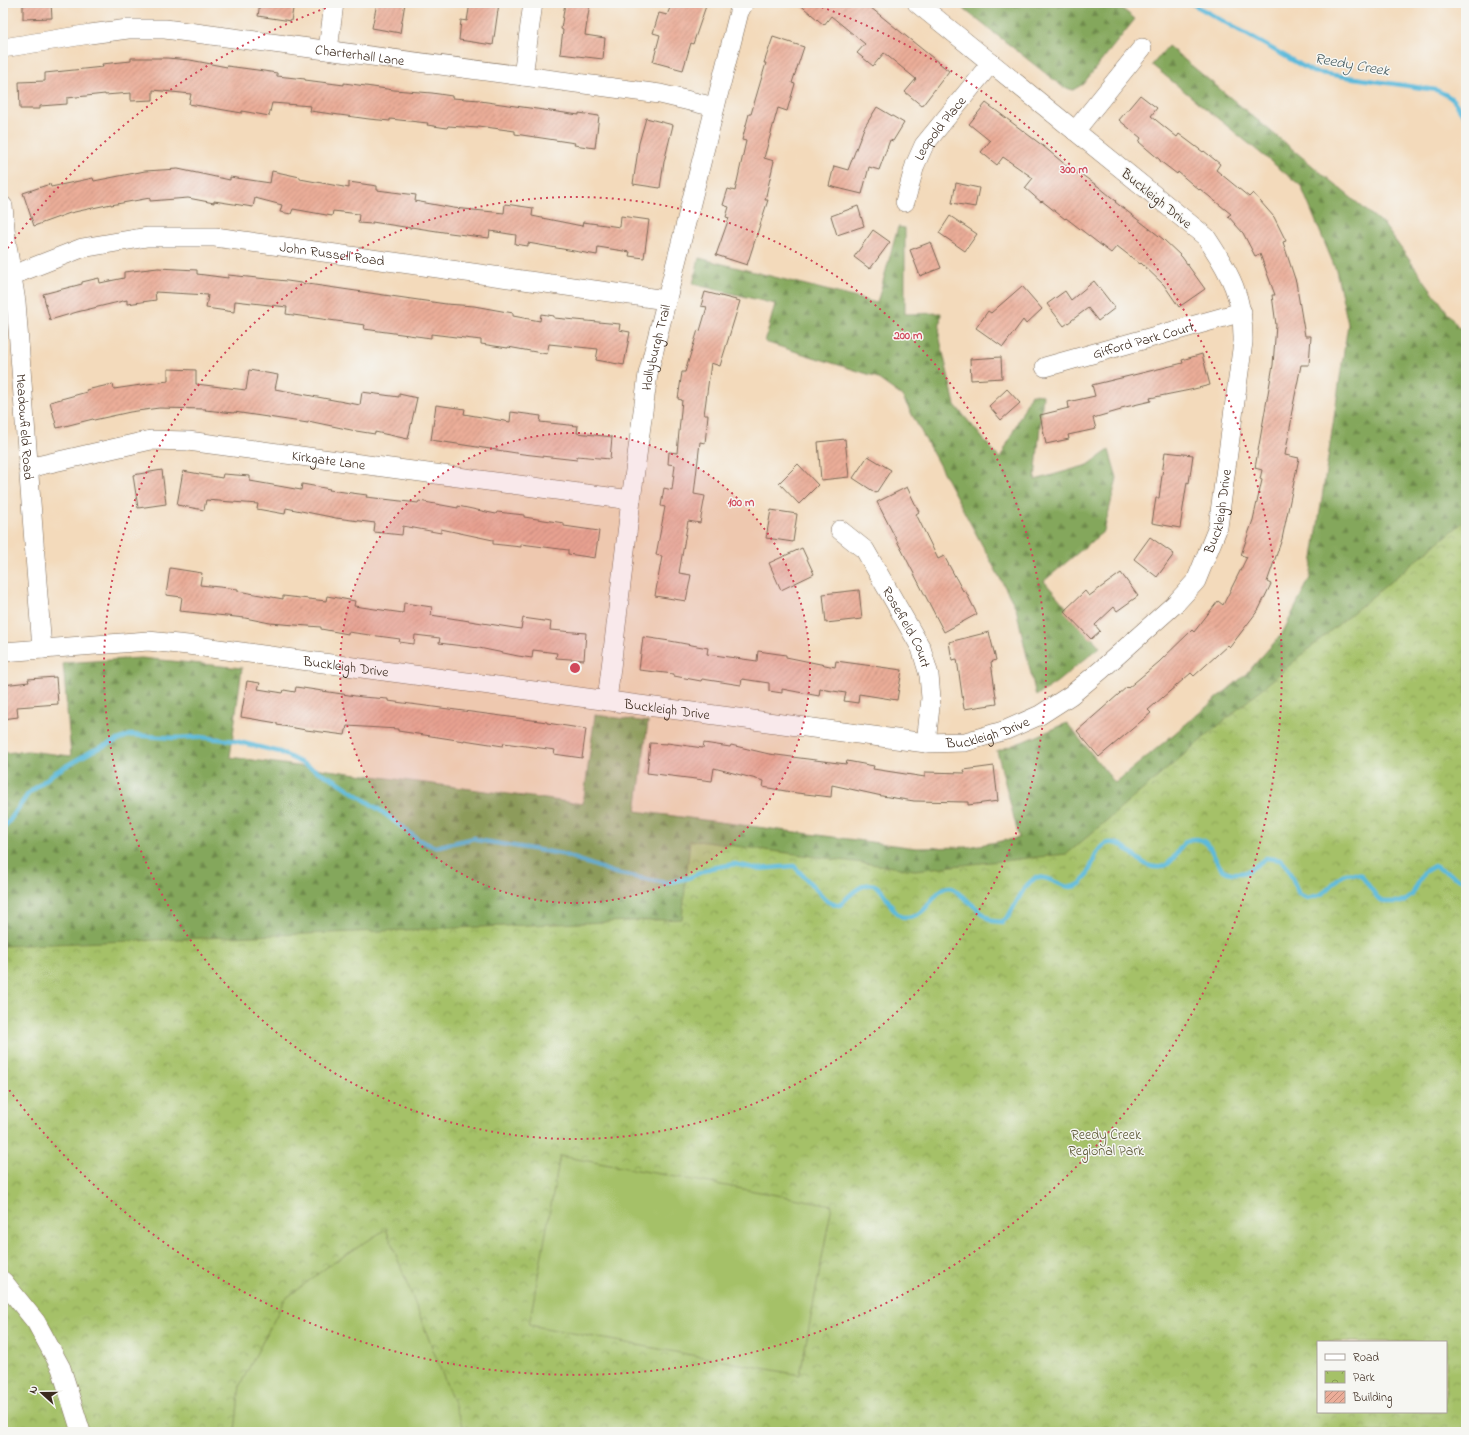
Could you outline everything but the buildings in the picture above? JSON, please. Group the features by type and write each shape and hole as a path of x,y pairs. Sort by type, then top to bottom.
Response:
{"street":[{"path":"328,50 334,3"},
{"path":"523,76 533,3"},
{"name":"Hollyburgh Trail","path":"607,700 648,374 739,12 744,3"},
{"name":"Buckleigh Drive","path":"3,652 148,641 204,647 926,743 965,742 1006,730 1040,715 1071,694 1101,670 1176,603 1196,581 1218,527 1243,342 1242,312 1236,290 1223,263 1206,237 917,3"},
{"name":"Charterhall Lane","path":"3,48 128,29 165,29 660,94 715,108"},
{"path":"1075,131 1142,48"},
{"name":"Leopold Place","path":"905,202 915,165 924,145 991,63"},
{"name":"Meadowfield Road","path":"3,206 7,277 16,302 42,649"},
{"name":"John Russell Road","path":"7,277 82,248 147,236 215,237 666,300"},
{"name":"Gifford Park Court","path":"1045,367 1242,312"},
{"name":"Kirkgate Lane","path":"28,468 151,440 188,441 631,500"},
{"name":"Rosefield Court","path":"840,530 865,550 920,648 929,675 931,698 926,743"},
{"path":"3,1281 36,1322 61,1368 81,1432"}],"green space":[{"path":"956,3 1115,3 1135,19 1083,84 1073,90 1063,87"},
{"name":"Reedy Creek Regional Park","path":"1168,46 1384,225 1459,328 1466,328 1466,1432 481,1432 3,1125 3,753 28,751 71,756 63,663 141,658 242,668 230,757 583,804 595,715 648,722 636,811 916,848 968,847 1019,838 997,751 1067,723 1115,783 1245,675 1282,634 1310,578 1348,324 1336,270 1301,186 1152,65"},
{"path":"898,227 905,228 905,314 941,313 939,335 955,405 1000,459 1031,394 1043,395 1035,480 1088,465 1109,450 1117,478 1104,531 1044,581 1100,647 1057,682 1036,696 1016,608 902,396 874,376 765,342 775,304 693,284 699,258 877,303"},
{"name":"Reedy Creek Regional Park","path":"1466,520 1466,1432 3,1432 3,946 682,919 690,840 915,870 1067,854 1323,637"},
{"path":"560,1156 832,1205 800,1375 529,1325"},
{"path":"386,1229 465,1432 235,1432 240,1385 285,1299 327,1267"}],"waterway":[{"name":"Reedy Creek","path":"1191,3 1313,72 1436,90 1451,98 1466,118"},
{"path":"3,830 28,794 54,773 92,751 130,735 175,738 200,737 235,741 280,752 337,781 381,811 419,840 435,847 475,838 477,840 562,854 615,873 666,883 688,878 711,868 735,864 758,869 794,866 827,901 833,904 840,905 855,891 870,884 876,886 882,891 900,916 907,917 921,912 940,891 951,887 992,921 1002,922 1008,917 1025,887 1036,877 1048,879 1067,887 1077,885 1083,881 1102,846 1108,843 1115,843 1122,846 1140,860 1153,867 1167,865 1184,843 1194,839 1202,840 1207,844 1222,869 1228,872 1245,872 1266,858 1281,860 1287,867 1299,894 1307,898 1323,893 1339,878 1347,874 1361,875 1377,897 1384,902 1403,902 1412,895 1424,872 1434,866 1466,881"}]}
